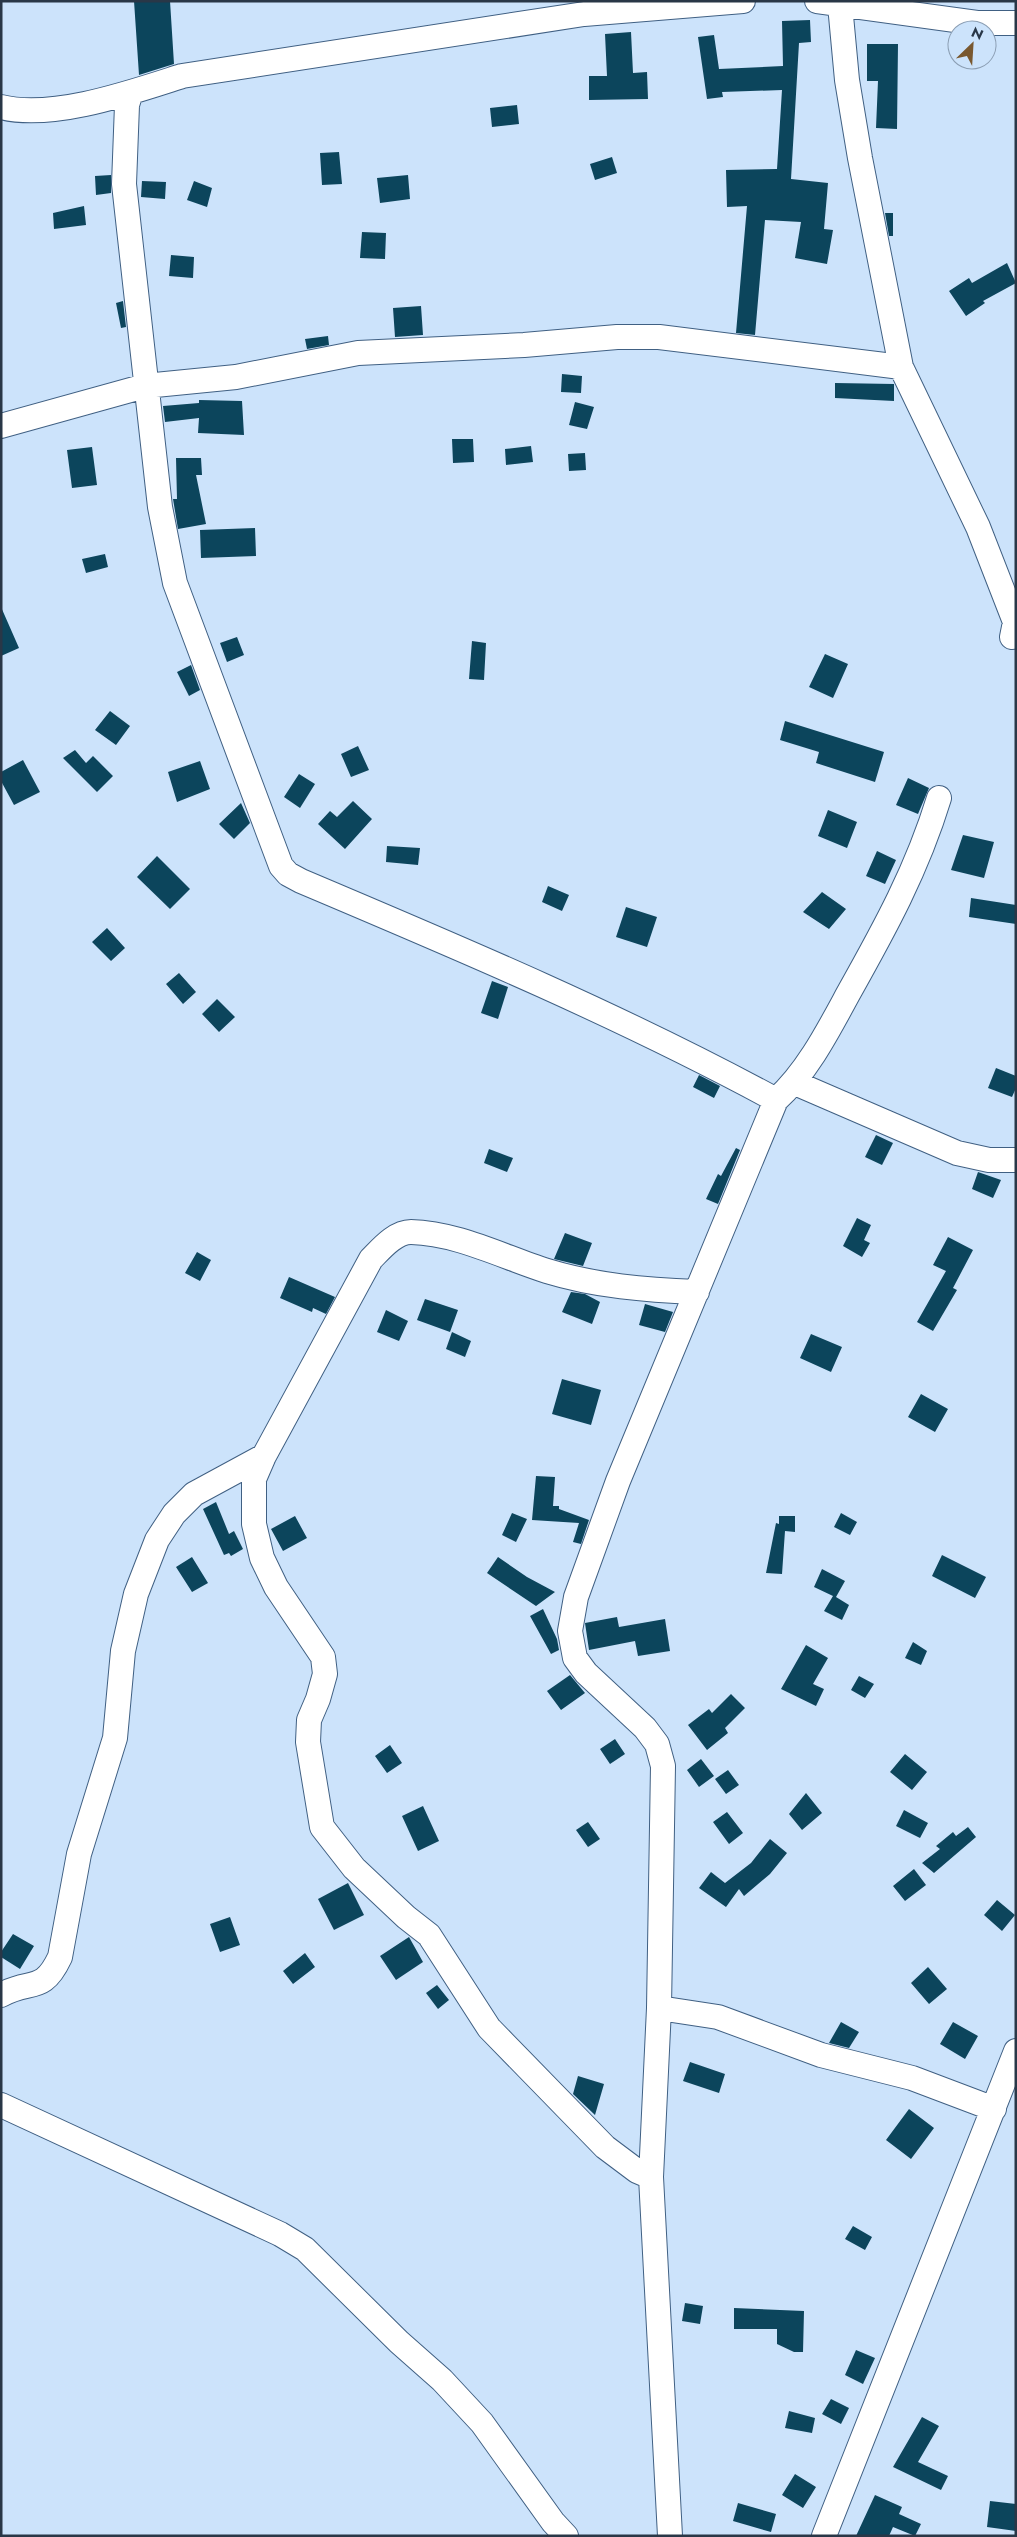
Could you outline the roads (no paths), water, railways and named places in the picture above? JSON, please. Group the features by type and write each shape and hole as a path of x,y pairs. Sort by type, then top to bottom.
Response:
{"street":[{"path":"1,107 60,109 131,92 182,76 584,14 743,1"},
{"path":"817,1 977,23 1016,23"},
{"path":"840,5 847,80 860,158 901,367 978,527 1014,622 1014,632"},
{"path":"131,92 126,105 124,184 144,386 160,507 175,583 281,866 288,874 508,968 709,1064 776,1100"},
{"path":"1,426 144,386 236,377 358,353 524,345 617,336 659,337 901,367"},
{"path":"670,2536 651,2177 659,2008 663,1766 657,1744 645,1728 586,1673 575,1658 570,1631 576,1597 618,1481 776,1100 795,1083 837,1013 900,899 925,844 939,798"},
{"path":"795,1083 957,1153 989,1160 1016,1160"},
{"path":"651,2177 637,2171 604,2147 489,2028 429,1935 406,1917 354,1868 322,1827 308,1742 308,1720 318,1699 325,1674 323,1657 276,1587 262,1558 254,1524 254,1480 264,1456 371,1259 397,1236 409,1232 448,1238 548,1271 594,1283 638,1289 697,1292"},
{"path":"1,1995 45,1981 53,1972 60,1957 79,1854 115,1738 123,1651 136,1594 157,1540 174,1514 194,1494 264,1456"},
{"path":"659,2008 718,2017 821,2055 912,2078 994,2109"},
{"path":"824,2536 1016,2051"},
{"path":"1,2105 280,2234 305,2249 399,2342 442,2380 482,2423 553,2522 566,2536"}]}
